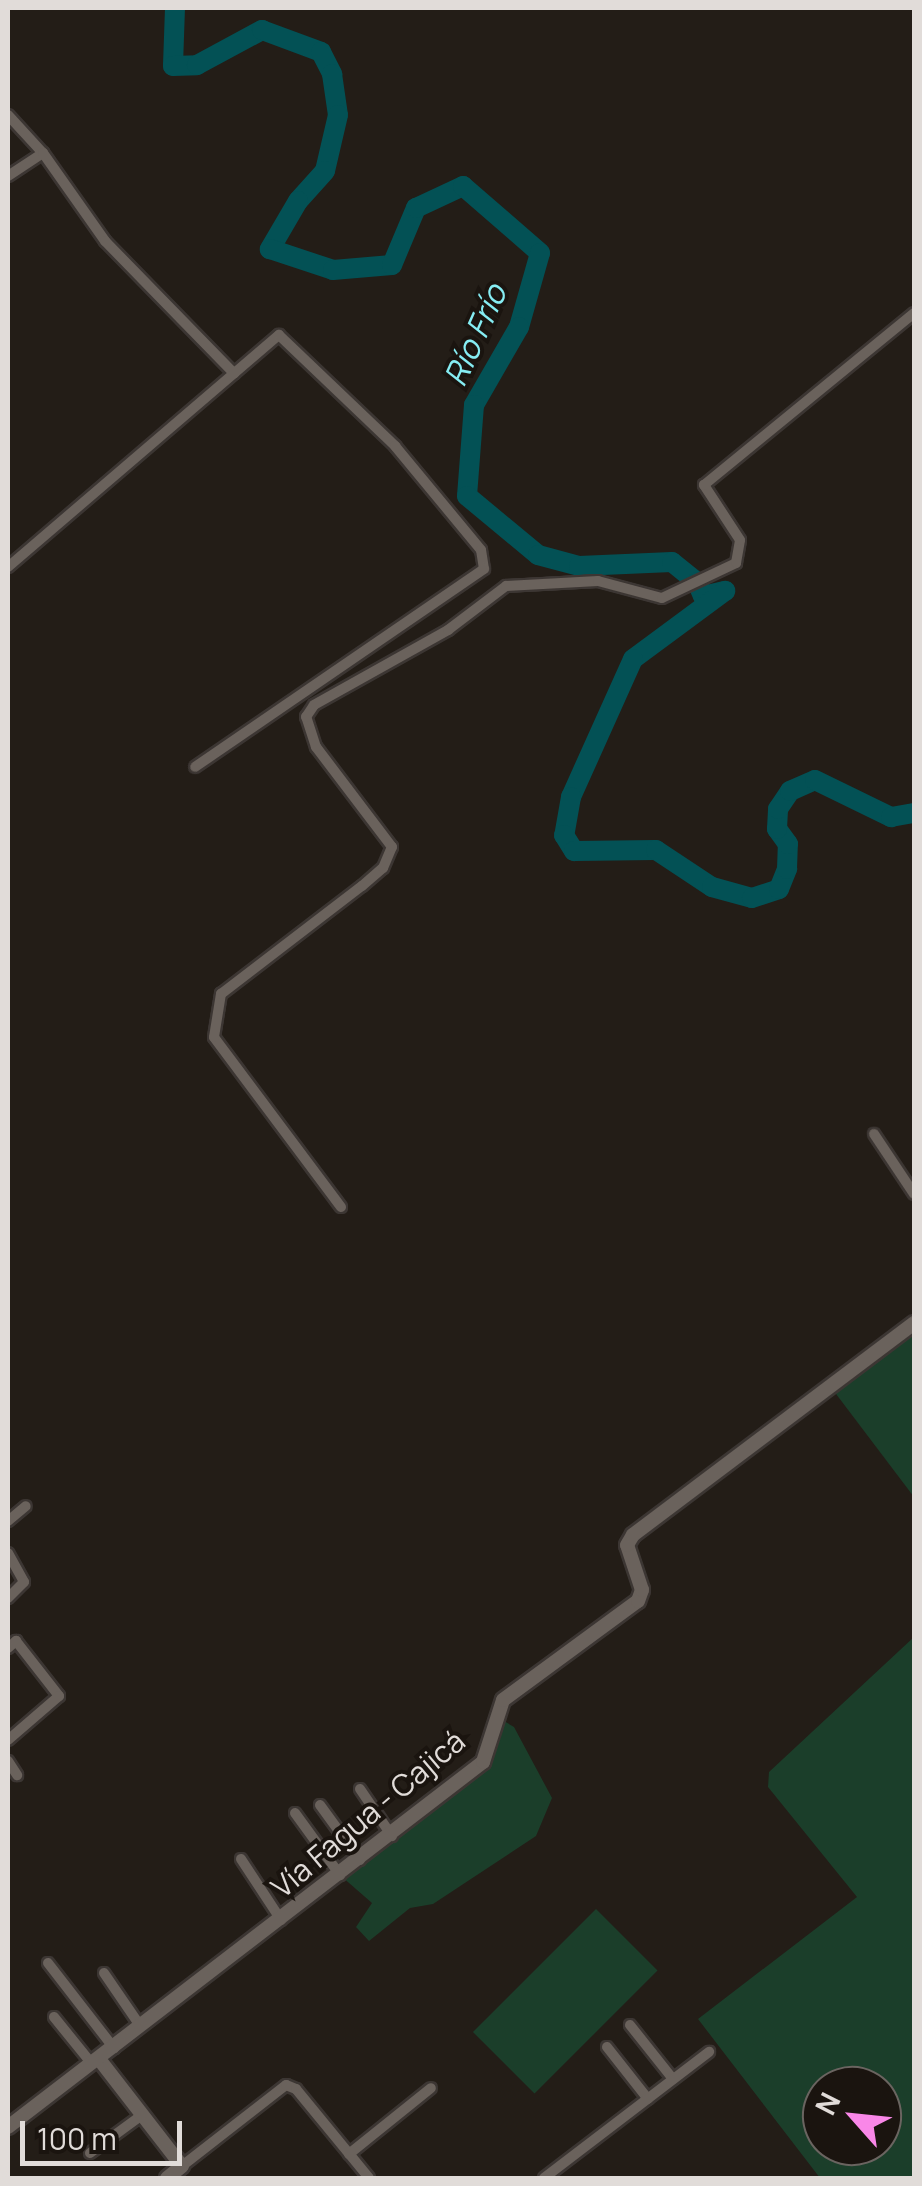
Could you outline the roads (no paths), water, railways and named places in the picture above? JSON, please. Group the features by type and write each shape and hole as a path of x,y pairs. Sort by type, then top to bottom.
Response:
{"street":[{"path":"8,115 43,153 106,241 234,373"},
{"path":"8,176 43,153"},
{"path":"342,1207 214,1037 221,994 362,886 383,868 392,848 316,747 306,717 506,586 598,582 662,598 707,579 741,552 706,492 708,480 914,313"},
{"path":"8,566 279,335 396,446 486,559 479,576 196,767"},
{"path":"874,1134 914,1194"},
{"name":"Vía Fagua - Cajicá","path":"8,2127 393,1837 483,1762 503,1700 638,1601 642,1590 627,1546 633,1535 914,1323"},
{"path":"8,1521 26,1506"},
{"path":"8,1553 24,1582 8,1598"},
{"path":"8,1648 16,1641 59,1696 8,1740"},
{"path":"8,1761 17,1774"},
{"path":"360,1789 393,1837"},
{"path":"320,1806 360,1861"},
{"path":"295,1813 341,1876"},
{"path":"240,1859 282,1921"},
{"path":"48,1963 114,2048"},
{"path":"104,1973 141,2027"},
{"path":"54,2017 96,2061 182,2166"},
{"path":"630,2025 673,2080"},
{"path":"607,2047 648,2099"},
{"path":"544,2178 709,2052"},
{"path":"166,2178 286,2086 369,2178"},
{"path":"349,2154 431,2088"},
{"path":"90,2152 142,2115"}],"waterway":[{"name":"Río Frío","path":"175,8 173,66 197,65 262,30 321,52 332,74 338,115 325,171 298,201 270,249 333,270 392,265 416,208 463,186 540,253 519,327 474,405 467,496 538,555 579,566 672,562 697,582 703,596 725,591 633,659 571,797 564,835 574,851 656,850 712,887 752,898 779,889 787,869 788,844 777,829 778,809 790,791 815,780 891,817 914,813"}]}
